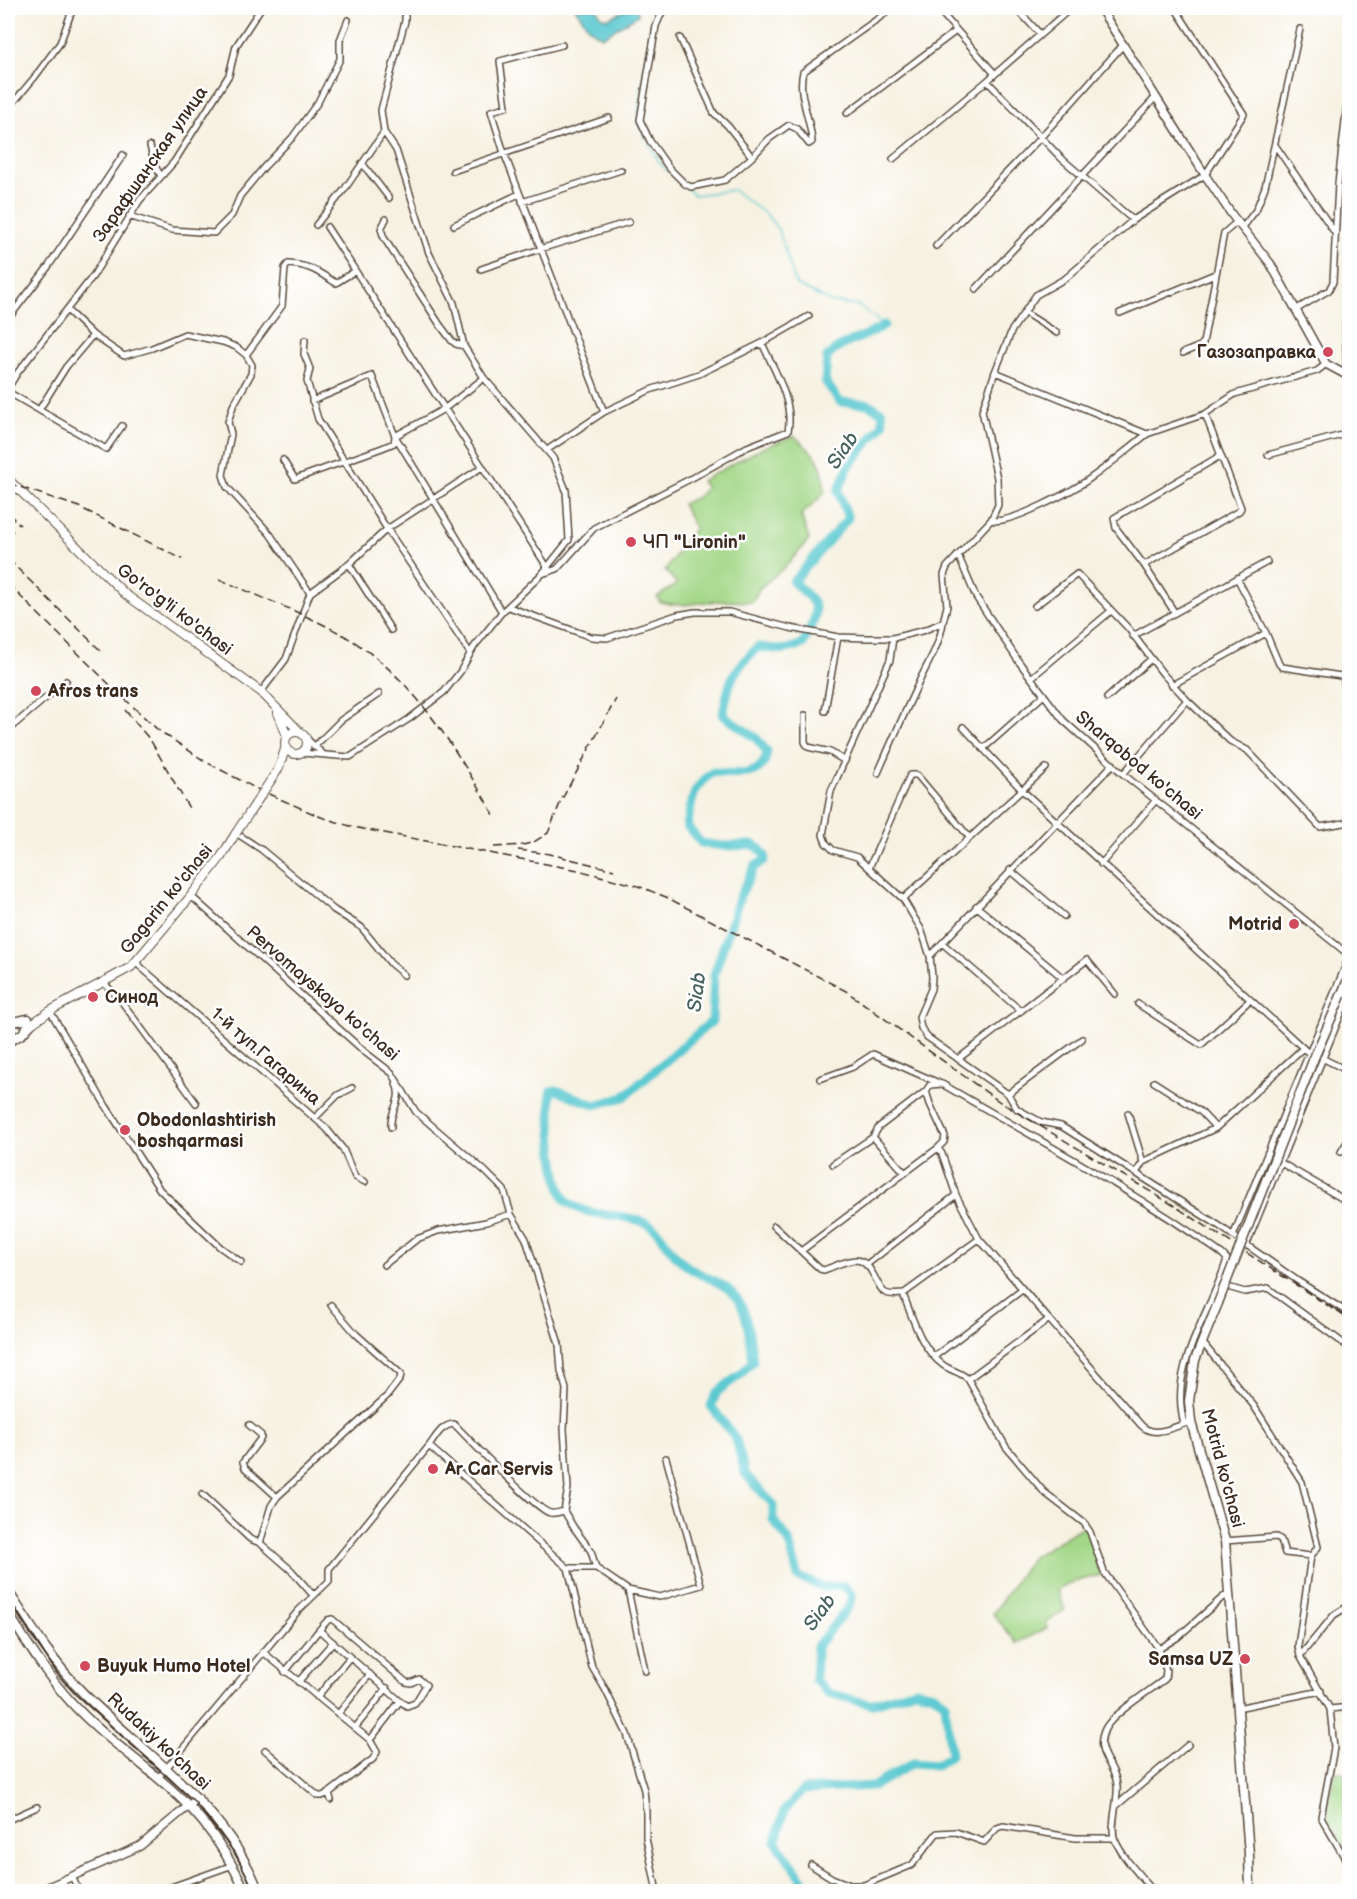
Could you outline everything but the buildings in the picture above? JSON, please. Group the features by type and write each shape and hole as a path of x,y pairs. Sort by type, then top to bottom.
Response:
{"main road":[{"path":"1349,434 1350,233"},
{"name":"Go'ro'g'li ko'chasi","path":"8,479 125,594 261,692 300,732"},
{"name":"Go'ro'g'li ko'chasi","path":"276,709 287,736"},
{"path":"300,732 307,739 308,744 300,754 279,768 287,736 300,732"},
{"path":"286,746 288,751 300,754"},
{"name":"Gagarin ko'chasi","path":"30,1021 131,967 221,857 279,768"},
{"name":"Motrid ko'chasi","path":"1250,1892 1225,1541 1187,1423 1190,1380 1195,1360 1224,1286 1277,1160 1315,1056 1350,975"},
{"path":"8,1025 30,1021"},
{"path":"8,1040 22,1034 30,1021"},
{"name":"Rudakiy ko'chasi","path":"8,1591 65,1674 167,1768 220,1822 240,1850 259,1892"},
{"path":"10,1617 22,1614"},
{"name":"Rudakiy ko'chasi","path":"10,1617 54,1682 72,1703 158,1778 202,1822 233,1865 246,1892"}],"street":[{"path":"8,109 60,43 73,8"},
{"name":"Зарафшанская улица","path":"8,390 18,372 93,276 140,200 174,162 229,75 236,46 261,8"},
{"path":"300,754 350,757 409,719 444,692 460,672 470,653 502,612 548,568 569,540 566,490 547,450 484,378 464,345 454,303 429,253 396,150 384,132 381,110 405,21 405,8"},
{"path":"664,8 656,26 640,120 650,141 669,168 691,187 725,180 769,139 789,125 797,129 809,144 812,142 801,89 803,72 893,8"},
{"path":"937,8 995,74"},
{"path":"1016,8 1040,34"},
{"path":"893,159 1071,8"},
{"path":"1100,8 1204,175 1270,263 1326,364 1349,377"},
{"path":"878,773 941,637 947,606 944,575 947,567 991,520 998,505 997,477 982,411 994,372 1012,330 1036,294 1066,278 1133,220 1204,175 1244,114 1175,8"},
{"path":"129,216 172,230 214,233 223,226 232,216 240,196 292,138 318,102 340,59 340,40 348,20"},
{"path":"1183,353 1203,343 1224,233 1257,210 1275,145 1300,29"},
{"path":"847,113 956,31"},
{"path":"680,38 714,113 728,126 752,157"},
{"path":"562,45 500,61 506,107 491,111 519,194 603,412"},
{"path":"936,246 1041,137 1124,45"},
{"path":"1297,309 1329,290 1333,282 1341,146 1350,76"},
{"path":"987,81 1041,137 1133,220"},
{"path":"976,289 1155,98"},
{"path":"453,171 609,118"},
{"path":"316,225 344,190 384,132"},
{"path":"1275,145 1336,234"},
{"path":"150,146 155,166 161,176"},
{"path":"8,319 48,267 123,155"},
{"path":"362,163 389,198"},
{"path":"522,202 621,170"},
{"path":"454,225 519,194"},
{"path":"386,219 381,229 384,238 440,325 452,341 464,345"},
{"path":"482,269 629,222"},
{"path":"327,227 548,568"},
{"path":"246,355 282,306 285,268 288,264 301,264 323,273 336,283 355,271"},
{"path":"1120,314 1215,274"},
{"path":"67,310 93,335 124,356 152,348 185,334 223,342 246,355 252,365 251,374 233,406 228,422 231,434 223,475 227,487 270,534 309,592"},
{"path":"1025,313 1057,333"},
{"path":"547,450 603,412 650,390 699,375 809,316"},
{"path":"39,410 66,367 93,335"},
{"path":"305,340 304,354 310,369 307,381 318,419 387,529 470,653"},
{"path":"541,575 557,569 594,528 747,447 788,431 791,417 785,394 762,343"},
{"path":"991,520 996,522 1014,518 1065,494 1091,478 1147,434 1204,414 1235,394 1317,371 1326,364"},
{"path":"994,372 1147,434"},
{"path":"312,400 372,376 394,436 502,612"},
{"path":"394,436 444,409 484,378"},
{"path":"8,390 106,449 122,426"},
{"path":"1144,565 1241,508 1204,414"},
{"path":"1268,455 1349,434"},
{"path":"283,460 295,479 394,443 394,436"},
{"path":"1175,613 1144,565 1116,528 1114,518 1220,456"},
{"path":"261,692 286,659 309,592 349,564 387,529 482,467"},
{"name":"Sharqobod ko'chasi","path":"958,555 976,597 1031,678 1064,720 1123,774 1349,955"},
{"path":"1133,636 1267,562"},
{"path":"349,564 391,630"},
{"path":"1035,606 1077,574 1133,636 1172,685 1230,741 1247,750 1320,827 1350,822"},
{"path":"1237,578 1266,633 1279,664 1282,667 1341,676 1344,679 1347,705 1350,707"},
{"path":"509,607 591,638 607,638 677,615 695,612 729,612 790,628 835,636 893,638 925,630 943,622"},
{"path":"1031,678 1111,611"},
{"path":"1172,685 1266,633"},
{"path":"825,711 835,636"},
{"path":"893,638 890,660 831,791 823,835 826,843 833,850 857,857 903,899 921,929 930,956 932,977 931,989 919,1017 921,1028 927,1037 938,1047 1008,1094 1017,1109 1041,1122 1061,1126 1350,1314"},
{"path":"1107,698 1151,659"},
{"path":"8,730 66,681"},
{"path":"314,747 341,720 379,694"},
{"path":"983,749 1044,695"},
{"path":"1123,774 1187,700"},
{"path":"805,715 805,742 808,747 830,752 845,761"},
{"path":"963,727 1022,790 1058,824 1303,1048 1350,1072"},
{"path":"307,739 324,754"},
{"path":"930,956 1113,764"},
{"path":"903,899 1046,768"},
{"path":"869,867 910,775 917,775 969,837"},
{"path":"1101,864 1156,800"},
{"path":"236,833 262,850 334,910 361,927 404,975"},
{"path":"1010,870 1064,916"},
{"name":"Pervomayskaya ko'chasi","path":"191,896 366,1053 392,1073 416,1112 504,1190 511,1214 526,1239 559,1344 561,1371 566,1389 564,1429 568,1488 564,1511"},
{"path":"976,906 1063,978"},
{"path":"942,943 1021,1011"},
{"path":"1246,1246 1277,1160 1316,1075 1315,1056 1349,955"},
{"path":"958,1059 1087,960 1115,994"},
{"name":"1-й туп.Гагарина","path":"135,962 326,1128 343,1149 355,1177 365,1182"},
{"path":"103,982 122,1002 196,1103"},
{"path":"1233,1236 1303,1067 1315,1056 1350,992"},
{"path":"1138,1004 1202,1045 1250,1000"},
{"path":"50,1011 106,1106 162,1192 220,1247 241,1262"},
{"path":"1008,1094 1082,1039"},
{"path":"1136,1173 1143,1162 1216,1128 1303,1048"},
{"path":"366,1053 390,1075 398,1088 399,1099 390,1118 391,1127"},
{"path":"820,1079 853,1067 873,1054 942,1084 1102,1175 1203,1240 1227,1259 1221,1279 1185,1362 1181,1405 1187,1423 1155,1433 1146,1431 979,1239 956,1195 938,1148"},
{"path":"1303,1067 1316,1075"},
{"path":"1154,1083 1201,1112 1216,1128"},
{"path":"833,1164 873,1137 879,1127 926,1091 930,1085 942,1084"},
{"path":"315,1118 338,1095 352,1088"},
{"path":"801,1251 944,1142 945,1136 926,1091"},
{"path":"1128,1113 1143,1162"},
{"path":"873,1137 904,1173"},
{"path":"1341,1152 1350,1137"},
{"path":"1277,1160 1350,1203"},
{"path":"866,1265 956,1195"},
{"path":"384,1265 417,1239 511,1214"},
{"path":"774,1226 820,1269 824,1270 855,1260 866,1265 884,1292 890,1295 903,1294 979,1239"},
{"path":"1224,1286 1245,1292 1268,1288 1350,1348"},
{"path":"935,1356 1022,1290"},
{"path":"903,1294 921,1340 944,1366 968,1379 1006,1447 1044,1492 1084,1523 1090,1532 1104,1572 1159,1649 1166,1670 1166,1679 1113,1719 1106,1729 1101,1745 1101,1751 1114,1774 1117,1786 1113,1838 1127,1860 1154,1892"},
{"path":"260,1543 277,1497 387,1396 400,1379 401,1374 356,1334 331,1305"},
{"path":"968,1379 1048,1320"},
{"path":"1202,1342 1254,1406 1302,1482 1318,1547 1311,1556 1298,1646 1300,1656 1330,1709 1334,1748 1321,1817 1350,1867"},
{"path":"249,1425 261,1435 261,1438 246,1455 243,1462 245,1468 277,1497"},
{"path":"158,1778 298,1611 329,1581 328,1569 443,1427 447,1425 453,1425 543,1509 550,1513 564,1511 591,1551 596,1568"},
{"path":"429,1446 568,1568 592,1667 627,1734 644,1790 646,1838 657,1892"},
{"path":"568,1568 596,1568 628,1590 660,1597 701,1585 666,1458"},
{"path":"202,1494 250,1539 260,1543 291,1570 312,1594 318,1592"},
{"path":"1225,1541 1277,1538 1281,1540 1285,1553 1311,1556"},
{"path":"628,1590 645,1671"},
{"path":"1159,1649 1178,1637 1223,1598 1230,1595"},
{"path":"1300,1656 1334,1615 1350,1605"},
{"path":"285,1672 319,1630 328,1620 332,1619 406,1682 411,1683 419,1679 426,1685 415,1703 407,1706 400,1701 319,1630"},
{"path":"298,1682 333,1642"},
{"path":"263,1652 370,1740 377,1752 329,1793 318,1796 265,1750"},
{"path":"317,1697 350,1657"},
{"path":"338,1714 370,1674"},
{"path":"355,1728 387,1688"},
{"path":"1237,1708 1321,1691"},
{"path":"370,1740 400,1701"},
{"path":"1330,1709 1350,1707"},
{"path":"1116,1806 1188,1744"},
{"path":"329,1793 331,1800"},
{"path":"38,1892 140,1846 198,1798"},
{"path":"8,1820 37,1807"},
{"path":"811,1865 832,1878 850,1885 864,1885 912,1865 937,1833 956,1832 984,1842 997,1828 1003,1826 1075,1838 1113,1838"},
{"path":"156,1892 233,1865"},
{"path":"72,1876 79,1892"}],"green space":[{"path":"794,436 814,454 823,475 824,494 801,515 809,540 786,566 760,588 752,602 719,601 679,605 660,602 657,597 677,584 665,570 695,528 682,504 699,496 706,488 701,481 762,448"},
{"path":"1085,1525 1101,1575 1073,1582 1057,1590 1065,1610 1046,1623 1048,1628 1017,1643 993,1614 1034,1556"},
{"path":"1334,1772 1349,1774 1350,1851 1346,1853 1326,1818"}],"water":[{"path":"575,8 596,8 601,16 607,19 629,8 636,8 638,15 602,37 589,28"}],"waterway":[{"name":"Siab","path":"638,114 654,8"},
{"name":"Siab","path":"638,119 637,122 646,139"},
{"name":"Siab","path":"649,143 659,162 668,171"},
{"name":"Siab","path":"685,186 694,195 733,190 767,215 779,231 796,285 831,302 859,306 884,325"},
{"name":"Siab","path":"812,1892 776,1842 784,1811 803,1790 874,1786 913,1763 936,1765 951,1755 945,1703 934,1694 915,1690 871,1704 828,1693 815,1680 817,1646 849,1606 852,1595 844,1586 823,1587 798,1577 789,1541 773,1520 773,1504 745,1474 736,1439 711,1406 717,1392 741,1374 753,1361 744,1312 728,1289 684,1264 657,1231 648,1224 639,1220 586,1211 568,1202 563,1195 556,1167 551,1091 556,1090 595,1105 624,1097 712,1021 714,975 740,896 755,866 764,861 765,856 754,845 723,846 701,843 687,826 692,802 700,784 713,772 746,773 754,771 764,761 767,752 757,739 723,715 727,693 737,670 758,647 784,650 803,644 815,616 814,604 793,582 848,518 838,491 849,466 883,424 882,412 868,404 840,402 825,381 827,357 848,342 884,325"}],"tram line":[{"path":"8,1597 58,1675 76,1695 194,1801 237,1856 255,1892"}],"railway":[{"path":"8,483 79,507 182,559"},
{"path":"8,513 20,525"},
{"path":"8,526 13,532"},
{"path":"8,559 102,652"},
{"path":"219,579 328,627 356,643 382,663 425,708 461,760 494,815"},
{"path":"8,584 158,730 206,762 255,788 321,817 353,827 578,870 638,886 666,897 846,991 1000,1102 1173,1205 1350,1320"},
{"path":"494,847 523,845 534,842 548,833 561,801 616,699"},
{"path":"125,710 151,741 190,810"},
{"path":"518,850 550,854 614,870"}],"place":[{"name":"Газозаправка","path":"1328,352"},
{"name":"ЧП \"Lironin\"","path":"631,542"},
{"name":"Afros trans","path":"36,691"},
{"name":"Motrid","path":"1294,924"},
{"name":"Синод","path":"93,997"},
{"name":"Obodonlashtirish boshqarmasi","path":"125,1130"},
{"name":"Ar Car Servis","path":"433,1469"},
{"name":"Samsa UZ","path":"1245,1659"},
{"name":"Buyuk Humo Hotel","path":"85,1666"}]}
